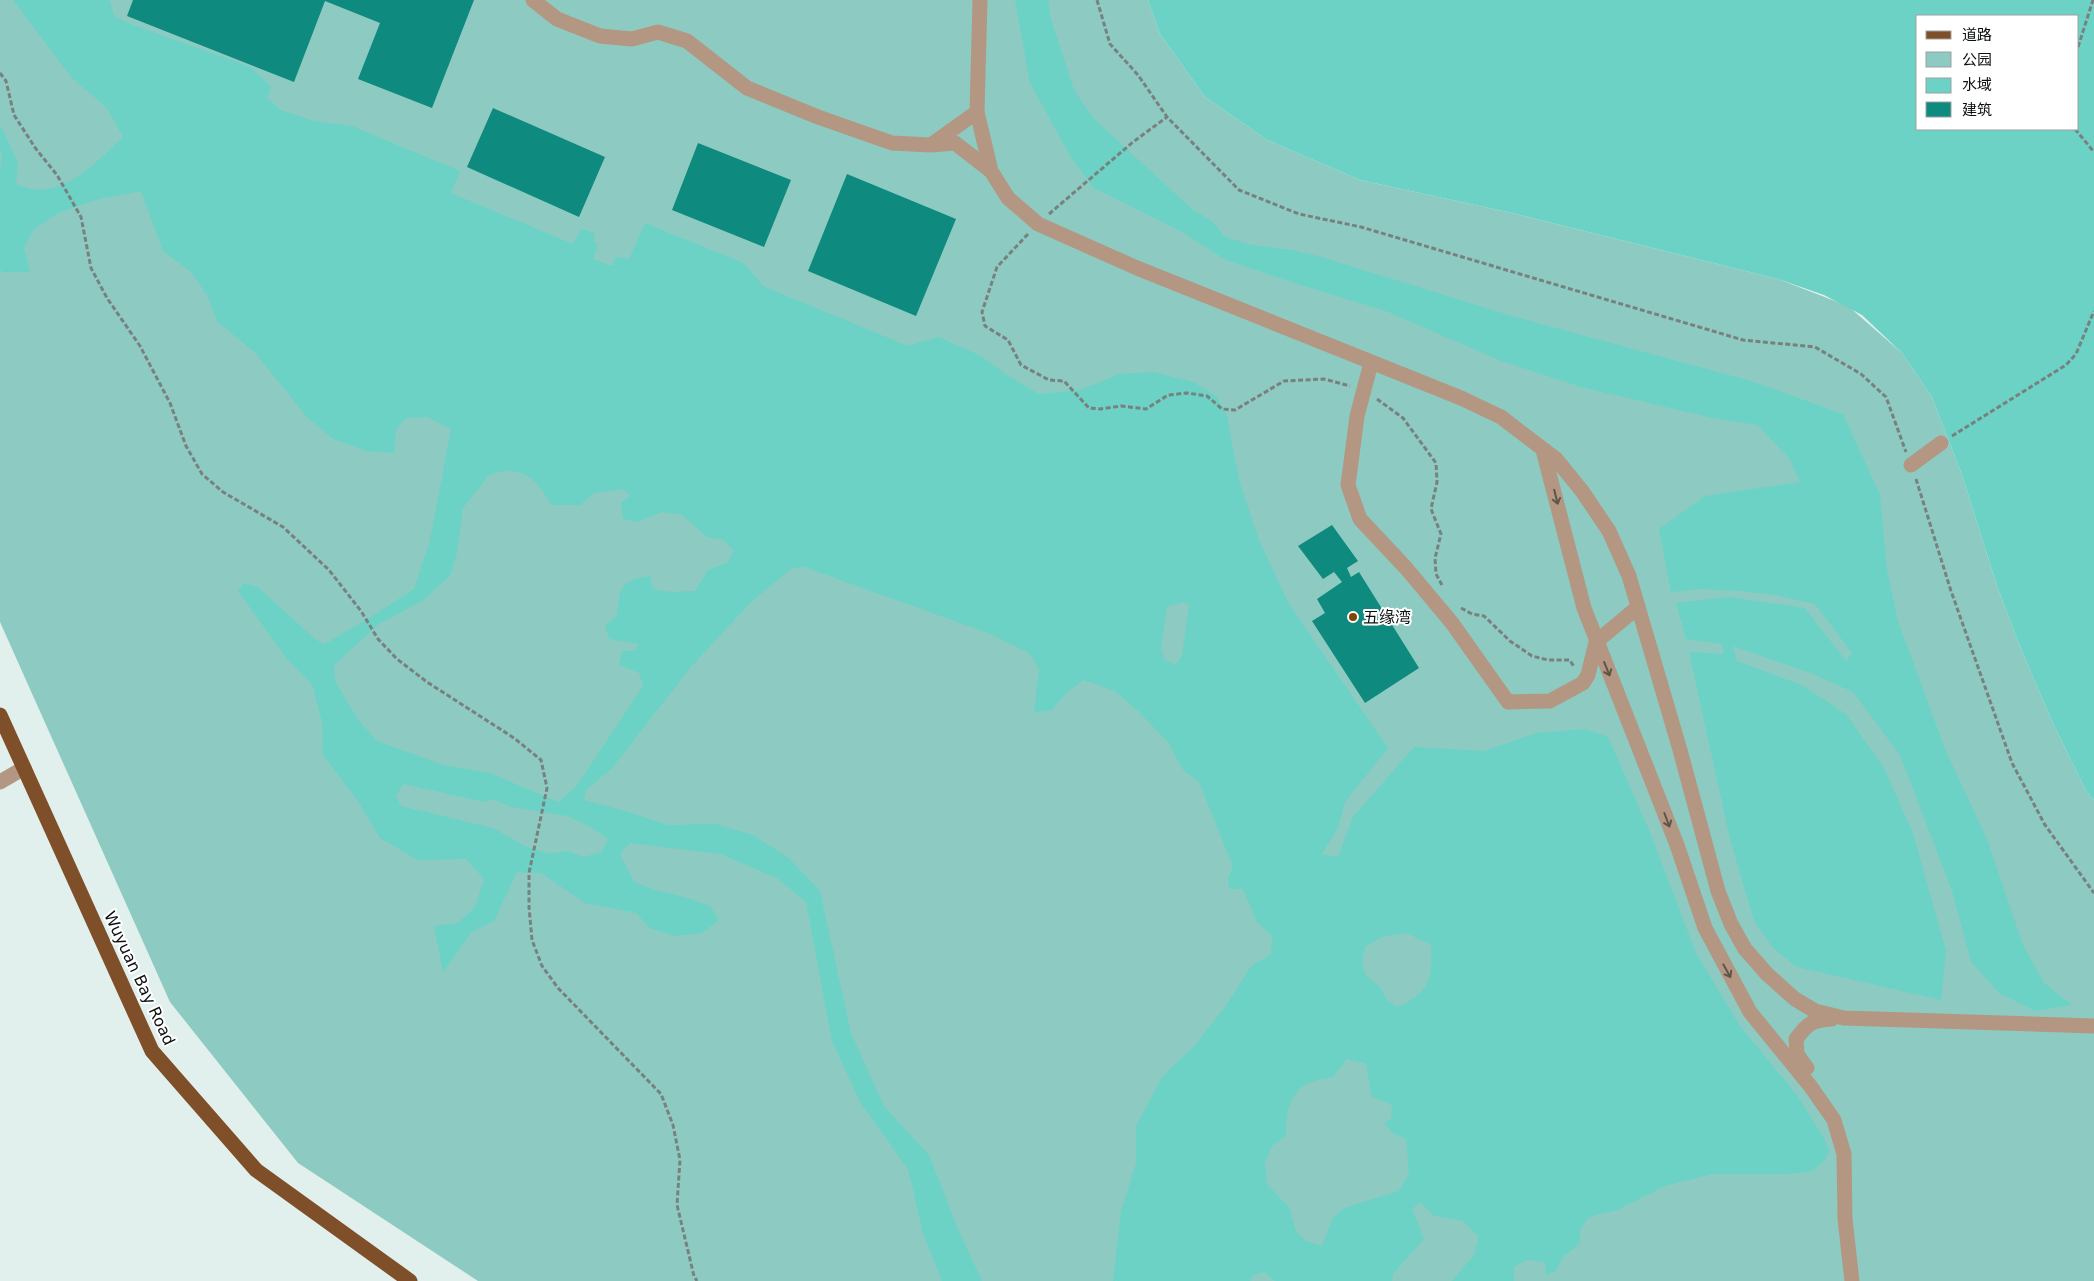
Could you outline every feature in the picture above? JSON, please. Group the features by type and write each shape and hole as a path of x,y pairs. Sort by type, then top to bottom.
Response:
{"main road":[{"name":"Wuyuan Bay Road","path":"0,715 152,1051 256,1170 410,1281"}],"street":[{"path":"534,0 557,19 600,36 632,38 658,32 687,41 747,88 818,118 892,143 931,145 955,143 991,171"},
{"path":"980,0 977,112 991,171 1008,198 1038,224 1137,268 1460,398 1501,417 1556,459 1609,531 1629,576 1718,891 1731,924 1745,949 1767,974 1795,999 1815,1012 1844,1018"},
{"path":"931,145 977,112"},
{"path":"1371,363 1357,416 1348,485 1360,518 1406,568 1446,616 1508,702 1550,701 1583,683 1588,675 1596,642 1638,607"},
{"path":"1911,465 1941,443"},
{"path":"1544,450 1584,608 1677,845 1705,928 1750,1012 1834,1120 1844,1154 1845,1219 1852,1281"},
{"path":"0,782 24,768"},
{"path":"1860,1281 1848,1148 1843,1129 1832,1106 1797,1054 1796,1039 1806,1026 1816,1020 1844,1018 2094,1026"}],"path":[{"path":"1097,0 1110,44 1138,75 1167,117 1239,190 1299,214 1361,227 1743,340 1815,347 1861,374 1886,397 1911,465 1951,591 2012,763 2045,825 2094,893"},
{"path":"2079,45 2093,0"},
{"path":"0,73 6,81 14,115 36,149 57,174 81,217 91,268 107,298 140,346 170,403 186,446 202,474 222,492 283,527 329,570 361,611 378,639 397,659 427,682 514,738 540,760 547,788 529,873 529,907 532,940 542,966 558,988 661,1094 673,1125 680,1160 677,1205 694,1276 697,1281"},
{"path":"1167,117 1133,142 1074,192 1038,224 997,267 982,312 985,326 1008,340 1021,366 1049,380 1064,381 1089,408 1100,409 1122,406 1146,409 1168,395 1187,393 1207,396 1222,409 1235,410 1284,381 1324,379 1364,390 1403,418 1436,463 1437,482 1431,509 1441,534 1435,558 1436,574 1444,588"},
{"path":"2076,130 2094,152"},
{"path":"1941,443 2066,365 2076,354 2094,311"},
{"path":"1459,607 1472,614 1484,616 1510,641 1532,656 1548,660 1570,660 1583,683"}],"green space":[{"path":"0,0 1148,0 1160,34 1205,97 1267,140 1360,180 1512,213 1778,279 1848,306 1902,353 1932,397 1962,475 1997,586 2021,649 2051,719 2086,791 2094,800 2094,1281 478,1281 298,1163 170,1002 0,622"}],"water":[{"path":"13,0 110,0 114,16 128,23 251,67 271,87 267,98 281,110 313,121 352,126 460,171 451,193 573,244 581,229 595,233 593,242 598,244 593,259 612,266 615,257 629,259 645,223 744,263 763,286 908,346 939,337 981,356 1004,373 1039,394 1080,390 1120,374 1154,372 1193,382 1216,396 1227,416 1239,480 1259,540 1289,604 1388,748 1345,802 1338,828 1322,854 1338,857 1353,817 1414,747 1485,751 1536,733 1585,729 1608,737 1649,830 1696,953 1740,1026 1799,1098 1824,1138 1829,1152 1825,1160 1813,1171 1787,1174 1713,1174 1665,1186 1617,1210 1589,1217 1580,1230 1580,1243 1563,1257 1556,1271 1546,1275 1545,1262 1526,1260 1514,1267 1514,1281 1452,1281 1474,1255 1479,1237 1463,1221 1434,1216 1420,1202 1412,1209 1424,1239 1393,1274 1392,1281 1275,1281 1264,1272 1253,1275 1250,1281 1113,1281 1121,1211 1136,1163 1136,1126 1162,1077 1195,1045 1227,1004 1251,966 1271,954 1272,936 1257,922 1243,889 1229,889 1228,878 1233,867 1199,782 1183,770 1168,742 1138,711 1115,691 1084,680 1066,693 1052,710 1034,713 1039,669 1029,653 988,633 804,567 791,569 751,602 691,667 612,768 586,790 584,800 668,825 715,824 753,835 789,858 820,891 851,1033 884,1106 929,1155 959,1231 982,1281 942,1281 923,1233 908,1169 860,1102 832,1041 806,902 777,878 720,854 630,843 620,854 634,882 710,906 719,920 702,933 675,936 650,928 636,913 585,903 541,873 517,872 494,921 472,932 443,972 434,926 458,923 475,907 484,879 466,859 418,860 380,838 358,801 323,755 322,722 312,684 287,659 238,591 244,583 259,588 316,640 325,644 414,589 430,540 451,429 427,417 406,418 396,430 394,453 366,451 333,439 307,417 255,353 217,321 207,295 191,272 163,251 141,191 99,199 58,213 33,230 24,248 30,272 2,272 0,269 0,175 2,153 0,152 0,128 3,130 18,163 16,184 32,189 47,189 75,178 101,158 123,137 107,108 72,78","holes":["503,471 521,473 538,485 552,505 580,505 594,493 624,489 630,496 621,503 623,519 638,522 662,512 682,515 707,537 724,540 734,551 727,563 708,570 695,591 671,592 653,589 650,576 632,580 623,587 619,598 617,616 605,625 609,639 638,644 635,651 622,651 619,665 639,673 643,686 576,787 558,802 490,773 443,765 377,741 359,721 335,681 334,665 379,624 422,601 450,576 457,553 463,508 489,475","1183,602 1189,605 1182,656 1175,665 1165,660 1161,649 1167,607","403,784 484,802 491,799 512,807 567,816 589,826 608,839 602,852 583,857 567,851 549,854 527,847 493,828 401,806 396,796","1406,933 1431,945 1430,976 1423,990 1417,996 1397,1007 1388,1001 1379,986 1366,976 1362,962 1365,947 1382,937","1347,1059 1366,1064 1372,1097 1392,1105 1391,1119 1384,1123 1393,1133 1406,1139 1409,1173 1399,1191 1344,1208 1333,1218 1322,1246 1306,1241 1296,1231 1289,1207 1267,1184 1265,1162 1273,1145 1286,1136 1288,1109 1293,1097 1302,1087 1317,1080 1333,1077"]},
{"path":"1015,0 1048,0 1051,19 1074,90 1093,118 1193,210 1212,221 1225,237 1252,245 1293,250 1318,256 1512,316 1751,381 1843,414 1880,495 1887,570 1898,621 1945,749 1987,839 2023,945 2044,983 2072,1005 2036,1011 2000,994 1971,962 1952,891 1900,755 1853,692 1808,672 1733,646 1737,661 1802,685 1846,714 1884,768 1913,833 1946,951 1941,1000 1797,967 1773,948 1754,921 1730,839 1689,652 1724,654 1722,644 1686,639 1676,603 1729,597 1805,608 1846,661 1852,653 1815,604 1775,595 1740,591 1701,589 1671,592 1659,529 1705,496 1800,482 1789,458 1757,425 1708,417 1581,387 1499,360 1386,311 1226,260 1180,231 1094,188 1072,159 1030,83"},
{"path":"1148,0 2094,0 2094,800 2086,791 2051,719 2021,649 1997,586 1962,475 1932,397 1902,353 1862,315 1824,295 1778,279 1512,213 1360,180 1267,140 1205,97 1160,34"}],"building":[{"path":"133,0 474,0 432,108 358,79 380,23 325,1 294,82 127,16"},
{"path":"493,108 605,157 579,217 467,167"},
{"path":"698,143 791,180 764,247 672,210"},
{"path":"847,174 956,219 916,316 808,271"},
{"name":"五缘湾","path":"1332,525 1358,561 1347,568 1351,577 1359,572 1419,668 1365,703 1312,621 1325,613 1317,599 1342,582 1334,572 1323,579 1298,546"}],"place":[{"name":"五缘湾","path":"1353,617"}]}
